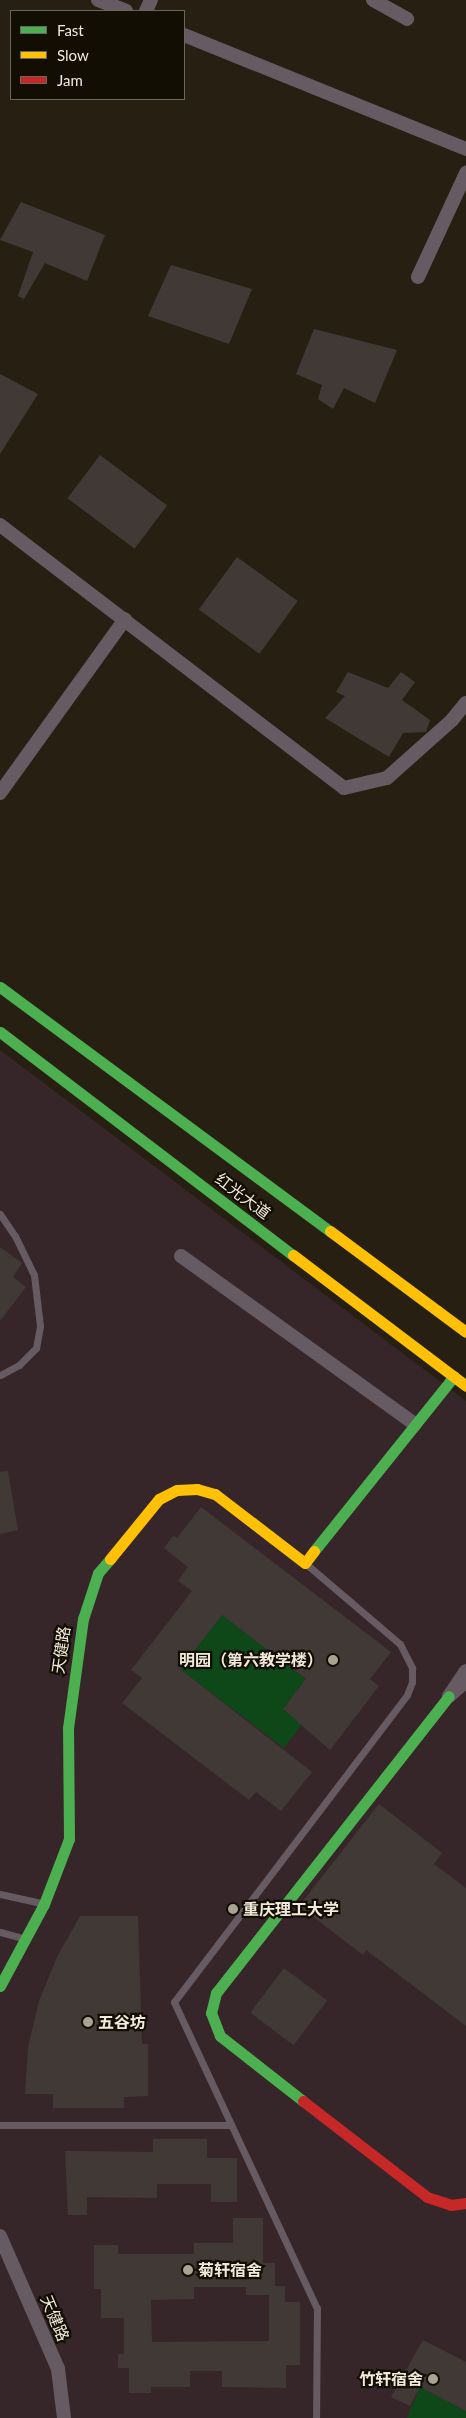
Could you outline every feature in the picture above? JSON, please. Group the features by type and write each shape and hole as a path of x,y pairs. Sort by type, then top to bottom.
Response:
{"street":[{"path":"98,0 123,10"},
{"path":"372,0 407,19"},
{"path":"185,35 466,149"},
{"path":"418,277 466,173"},
{"path":"0,525 344,788 387,778 452,720 466,703"},
{"path":"0,793 125,619"},
{"name":"红光大道","path":"0,986 466,1332"},
{"name":"红光大道","path":"0,1032 466,1386"},
{"path":"180,1256 415,1424"},
{"path":"305,1563 454,1376"},
{"name":"天健路","path":"0,1986 44,1904 69,1839 68,1728 83,1619 98,1573 159,1499 177,1490 197,1489 215,1494 305,1563"},
{"path":"466,1671 216,1994 211,2013 220,2036 427,2197 451,2205 466,2203"},
{"path":"448,1696 466,1681"},
{"name":"天健路","path":"0,2236 58,2369 64,2418"}],"lane":[{"path":"0,1214 15,1236 34,1275 40,1326 36,1348 19,1365 0,1374"},
{"path":"305,1563 400,1644 412,1668 412,1682 407,1695 174,2002 317,2308 316,2418"},
{"path":"0,1894 44,1904"},
{"path":"0,1932 26,1939"},
{"path":"0,2125 231,2125"}],"shaded area":[{"name":"重庆理工大学","path":"0,1050 466,1401 466,2418 0,2418"}],"green space":[{"path":"222,1615 324,1693 292,1697 283,1709 302,1724 284,1748 180,1669"},
{"path":"420,2387 466,2411 466,2418 407,2418"}],"building":[{"path":"21,202 105,235 87,281 45,263 24,299 18,296 33,252 0,240"},
{"path":"171,265 252,289 229,344 148,316"},
{"path":"314,329 397,350 375,403 344,388 333,409 318,399 322,385 296,374"},
{"path":"0,374 38,394 0,454"},
{"path":"100,455 167,506 135,549 68,498"},
{"path":"237,557 298,601 259,654 199,610"},
{"path":"348,672 388,688 401,672 415,682 402,700 430,720 426,732 403,733 389,757 325,718 345,696 336,692"},
{"path":"0,1247 22,1263 13,1277 26,1287 0,1321"},
{"path":"8,1471 18,1530 0,1534 0,1472"},
{"name":"明园（第六教学楼）","path":"201,1507 391,1652 370,1679 379,1686 330,1750 283,1709 306,1679 222,1615 180,1669 312,1772 281,1811 256,1792 249,1800 122,1703 142,1678 131,1670 192,1591 178,1581 188,1567 164,1548 173,1536 177,1538"},
{"path":"379,1804 442,1853 434,1864 466,1888 466,2026 366,1950 363,1955 299,1906"},
{"name":"五谷坊","path":"80,1916 138,1916 142,2044 148,2044 148,2096 124,2097 124,2108 53,2108 53,2094 25,2094 28,2047 39,2001 57,1957"},
{"path":"284,1968 327,2000 293,2045 250,2013"},
{"path":"153,2139 207,2139 207,2158 237,2158 237,2202 211,2202 211,2184 157,2184 157,2198 87,2197 87,2215 68,2215 65,2151 153,2152"},
{"name":"菊轩宿舍","path":"233,2218 263,2218 263,2263 275,2263 275,2286 285,2286 285,2302 300,2302 300,2365 286,2365 286,2388 222,2387 222,2371 190,2371 190,2387 151,2387 151,2393 129,2393 129,2368 118,2368 118,2354 124,2354 124,2318 101,2318 101,2289 94,2289 94,2245 118,2245 118,2254 194,2254 194,2243 233,2243","holes":["194,2287 246,2287 246,2295 269,2295 269,2341 152,2342 151,2300 194,2299"]},
{"name":"竹轩宿舍","path":"423,2340 466,2362 466,2411 420,2387 410,2406 391,2397"}],"traffic: fast":[{"path":"0,987 330,1231"},
{"path":"0,1032 293,1255"},
{"path":"314,1551 454,1376"},
{"path":"0,1986 44,1904 69,1839 68,1728 83,1619 98,1573 110,1559"},
{"path":"303,2101 220,2036 211,2013 216,1993 449,1696"}],"traffic: slow":[{"path":"330,1231 466,1332"},
{"path":"293,1255 466,1386"},
{"path":"110,1559 159,1499 177,1490 197,1489 215,1494 305,1563 314,1551"}],"traffic: jam":[{"path":"303,2101 427,2197 451,2205 466,2203"}],"place":[{"name":"明园（第六教学楼）","path":"333,1660"},
{"name":"重庆理工大学","path":"233,1909"},
{"name":"五谷坊","path":"88,2022"},
{"name":"菊轩宿舍","path":"188,2270"},
{"name":"竹轩宿舍","path":"433,2379"}]}
